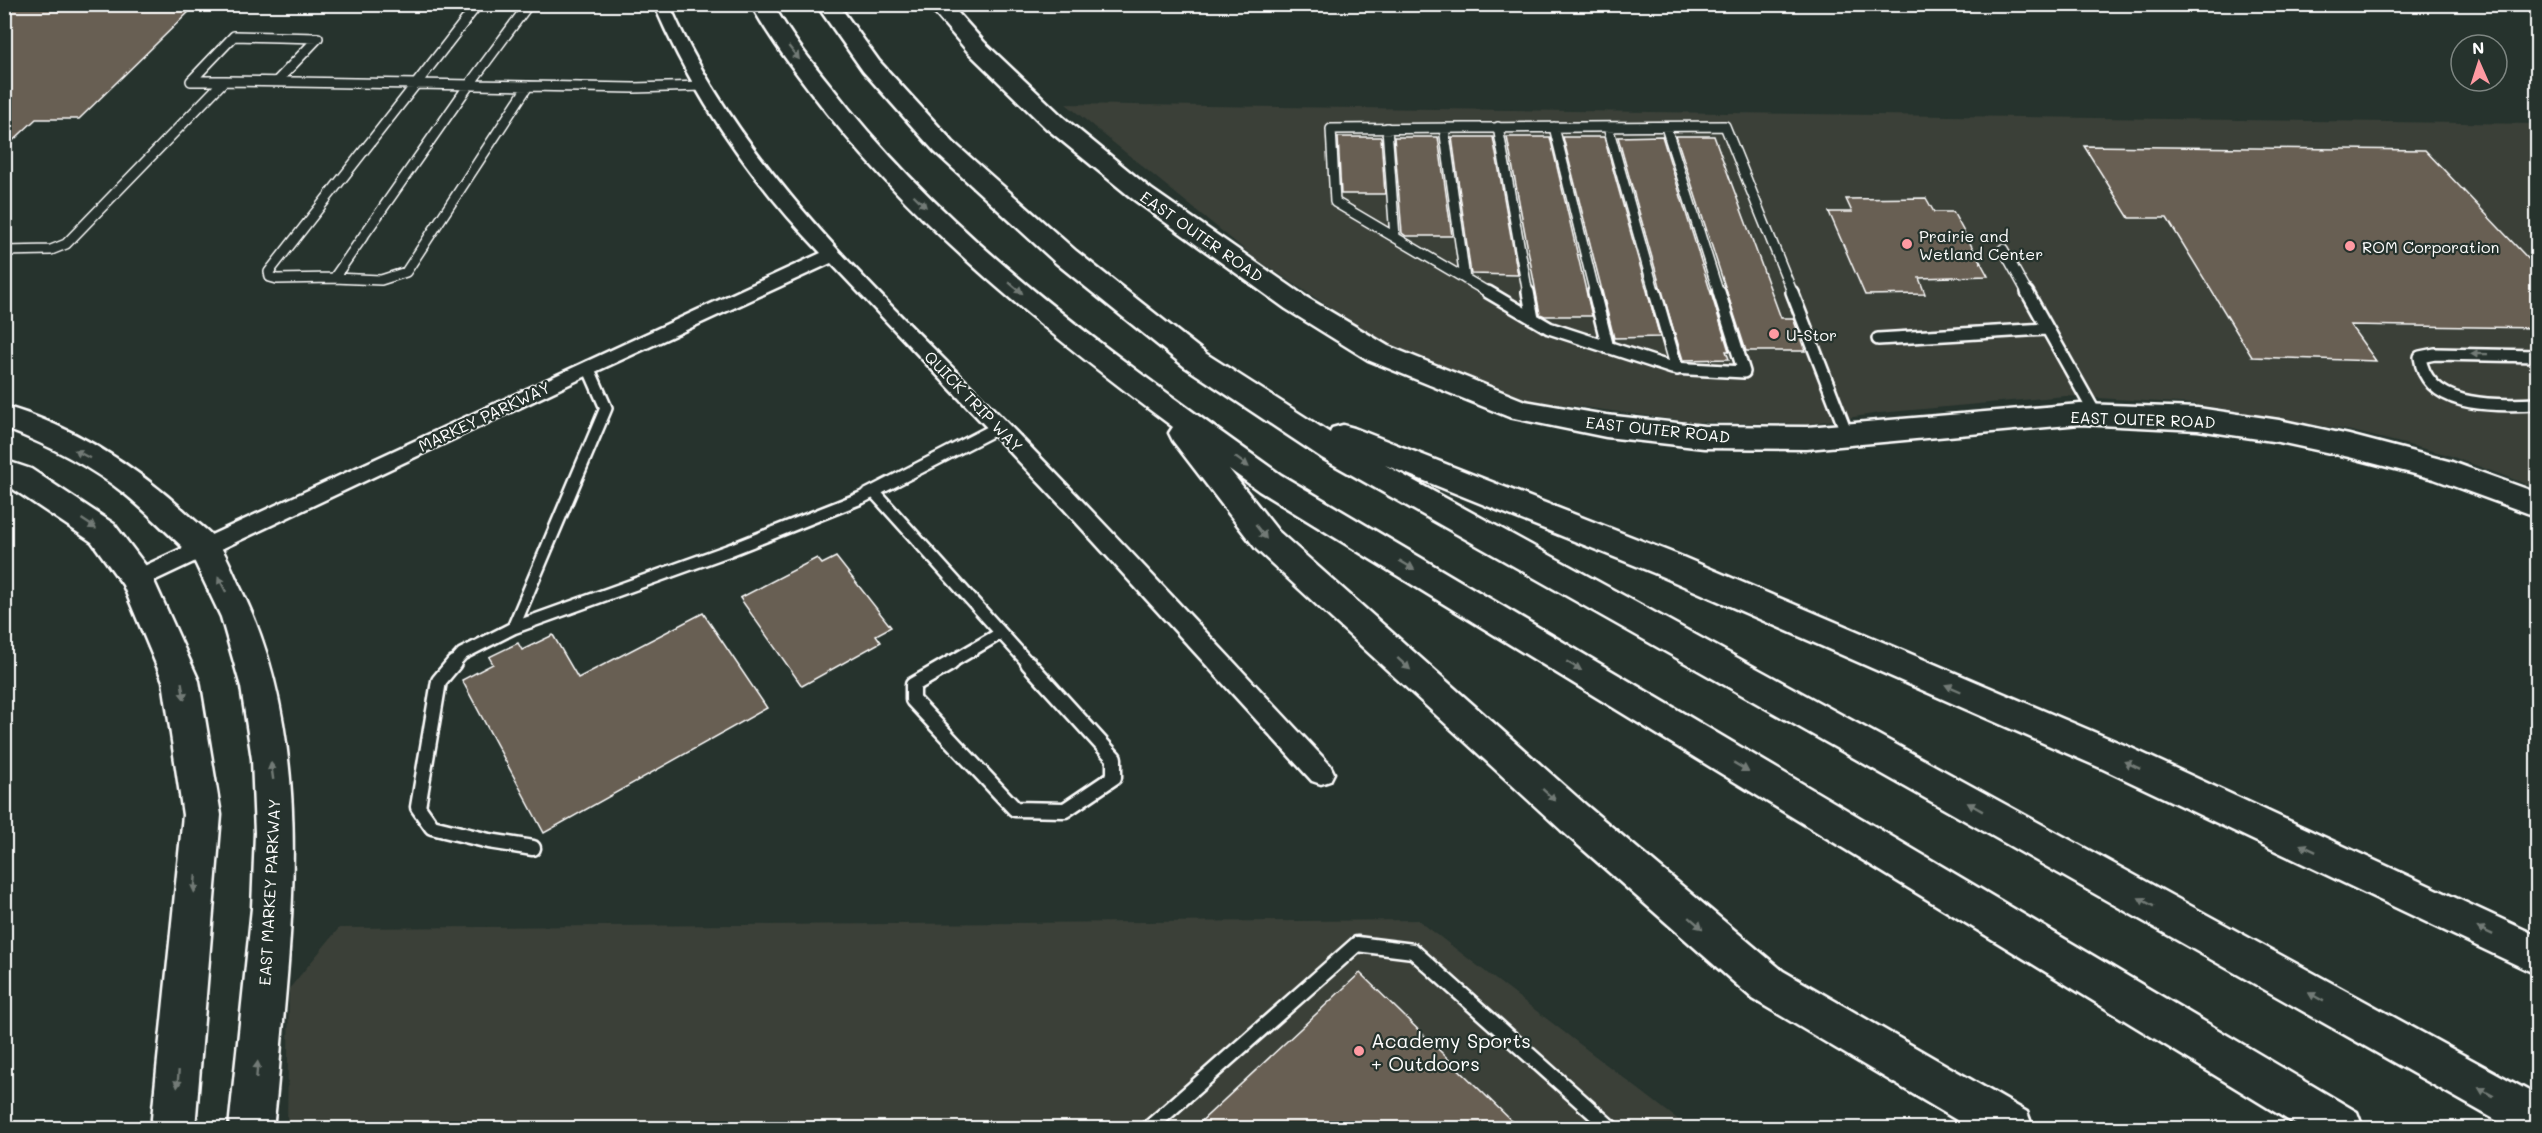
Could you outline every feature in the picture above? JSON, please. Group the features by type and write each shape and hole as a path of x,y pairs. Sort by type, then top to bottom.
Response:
{"main road":[{"path":"762,4 776,30 888,170 971,250 1105,362 1270,483 2341,1128"},
{"path":"828,4 871,66 944,147 1076,264 1195,360 1333,450 2538,1120"},
{"name":"EAST OUTER ROAD","path":"938,4 976,47 1055,123 1142,194 1296,303 1378,353 1520,410 1606,426 1704,437 1807,438 2047,417 2096,415 2198,419 2279,431 2349,446 2441,470 2538,505"},
{"path":"1161,403 1267,540 1574,818 1768,985 2011,1128"},
{"path":"1261,403 1666,564 2095,749 2538,956"},
{"name":"EAST MARKEY PARKWAY","path":"4,416 25,424 123,477 205,549 237,613 260,692 274,787 271,913 252,1128"},
{"path":"4,471 20,477 103,533 137,579 182,681 202,815 173,1128"}],"street":[{"name":"QUICK TRIP WAY","path":"661,4 669,25 702,86 724,122 771,186 833,255 999,427 1322,773"},
{"name":"MARKEY PARKWAY","path":"137,579 588,367 833,255"}],"lane":[{"path":"478,4 269,273 270,277 277,279 389,280 400,277 406,272 528,86"},
{"path":"334,278 469,85 529,4"},
{"path":"277,81 318,38 234,36 191,81 702,86"},
{"path":"4,251 51,250 66,244 224,81"},
{"path":"1666,127 1744,372 1677,369 1549,328 1335,202 1331,129 1725,126 1814,345 1847,434"},
{"path":"1554,127 1608,348"},
{"path":"1608,127 1677,369"},
{"path":"1387,128 1395,237"},
{"path":"1444,128 1465,279"},
{"path":"1498,128 1533,319"},
{"path":"2002,249 2096,415"},
{"path":"1878,339 2047,328"},
{"path":"2538,356 2435,354 2420,357 2419,365 2426,376 2440,389 2459,399 2477,404 2538,404"},
{"path":"513,628 606,408 588,367"},
{"path":"533,848 489,841 432,827 418,807 439,681 462,654 513,628 730,550 874,492 999,427"},
{"path":"874,492 1114,758 1114,777 1065,810 1015,809 913,700 913,685 1001,633"},
{"path":"1149,1128 1358,944 1413,951 1611,1128"}],"shaded area":[{"path":"1066,104 2537,124 2537,488 2445,454 2352,431 2193,404 2066,396 1880,413 1808,424 1691,422 1525,399 1390,347 1256,259"},
{"path":"1418,920 1689,1128 287,1128 289,989 339,928"}],"building":[{"path":"4,4 197,4 79,119 36,119 4,149"},
{"path":"1662,136 1729,351 1726,351 1729,359 1683,360 1660,286 1618,137"},
{"path":"1676,136 1714,136 1781,318 1793,318 1805,351 1746,351"},
{"path":"1338,137 1381,137 1385,194 1341,194"},
{"path":"1394,137 1438,137 1452,236 1406,236 1402,233"},
{"path":"1452,137 1493,137 1518,275 1471,274"},
{"path":"1507,137 1550,137 1592,316 1545,316 1540,314"},
{"path":"1563,137 1604,137 1660,337 1614,338"},
{"name":"ROM Corporation","path":"2084,146 2425,150 2538,269 2538,328 2350,325 2376,361 2252,357 2167,218 2129,218"},
{"name":"Prairie and Wetland Center","path":"1926,198 1934,212 1953,212 1988,276 1919,278 1925,294 1865,295 1829,212 1852,212 1846,199"},
{"path":"836,557 891,627 876,635 881,642 802,686 740,598 817,558 822,564"},
{"path":"703,613 767,708 544,833 462,680 493,664 489,657 518,643 522,650 553,635 578,678"},
{"name":"Academy Sports + Outdoors","path":"1360,973 1519,1128 1194,1128"}],"place":[{"name":"Prairie and Wetland Center","path":"1907,244"},
{"name":"ROM Corporation","path":"2350,246"},
{"name":"U-Stor","path":"1774,334"},
{"name":"Academy Sports + Outdoors","path":"1359,1051"}]}
